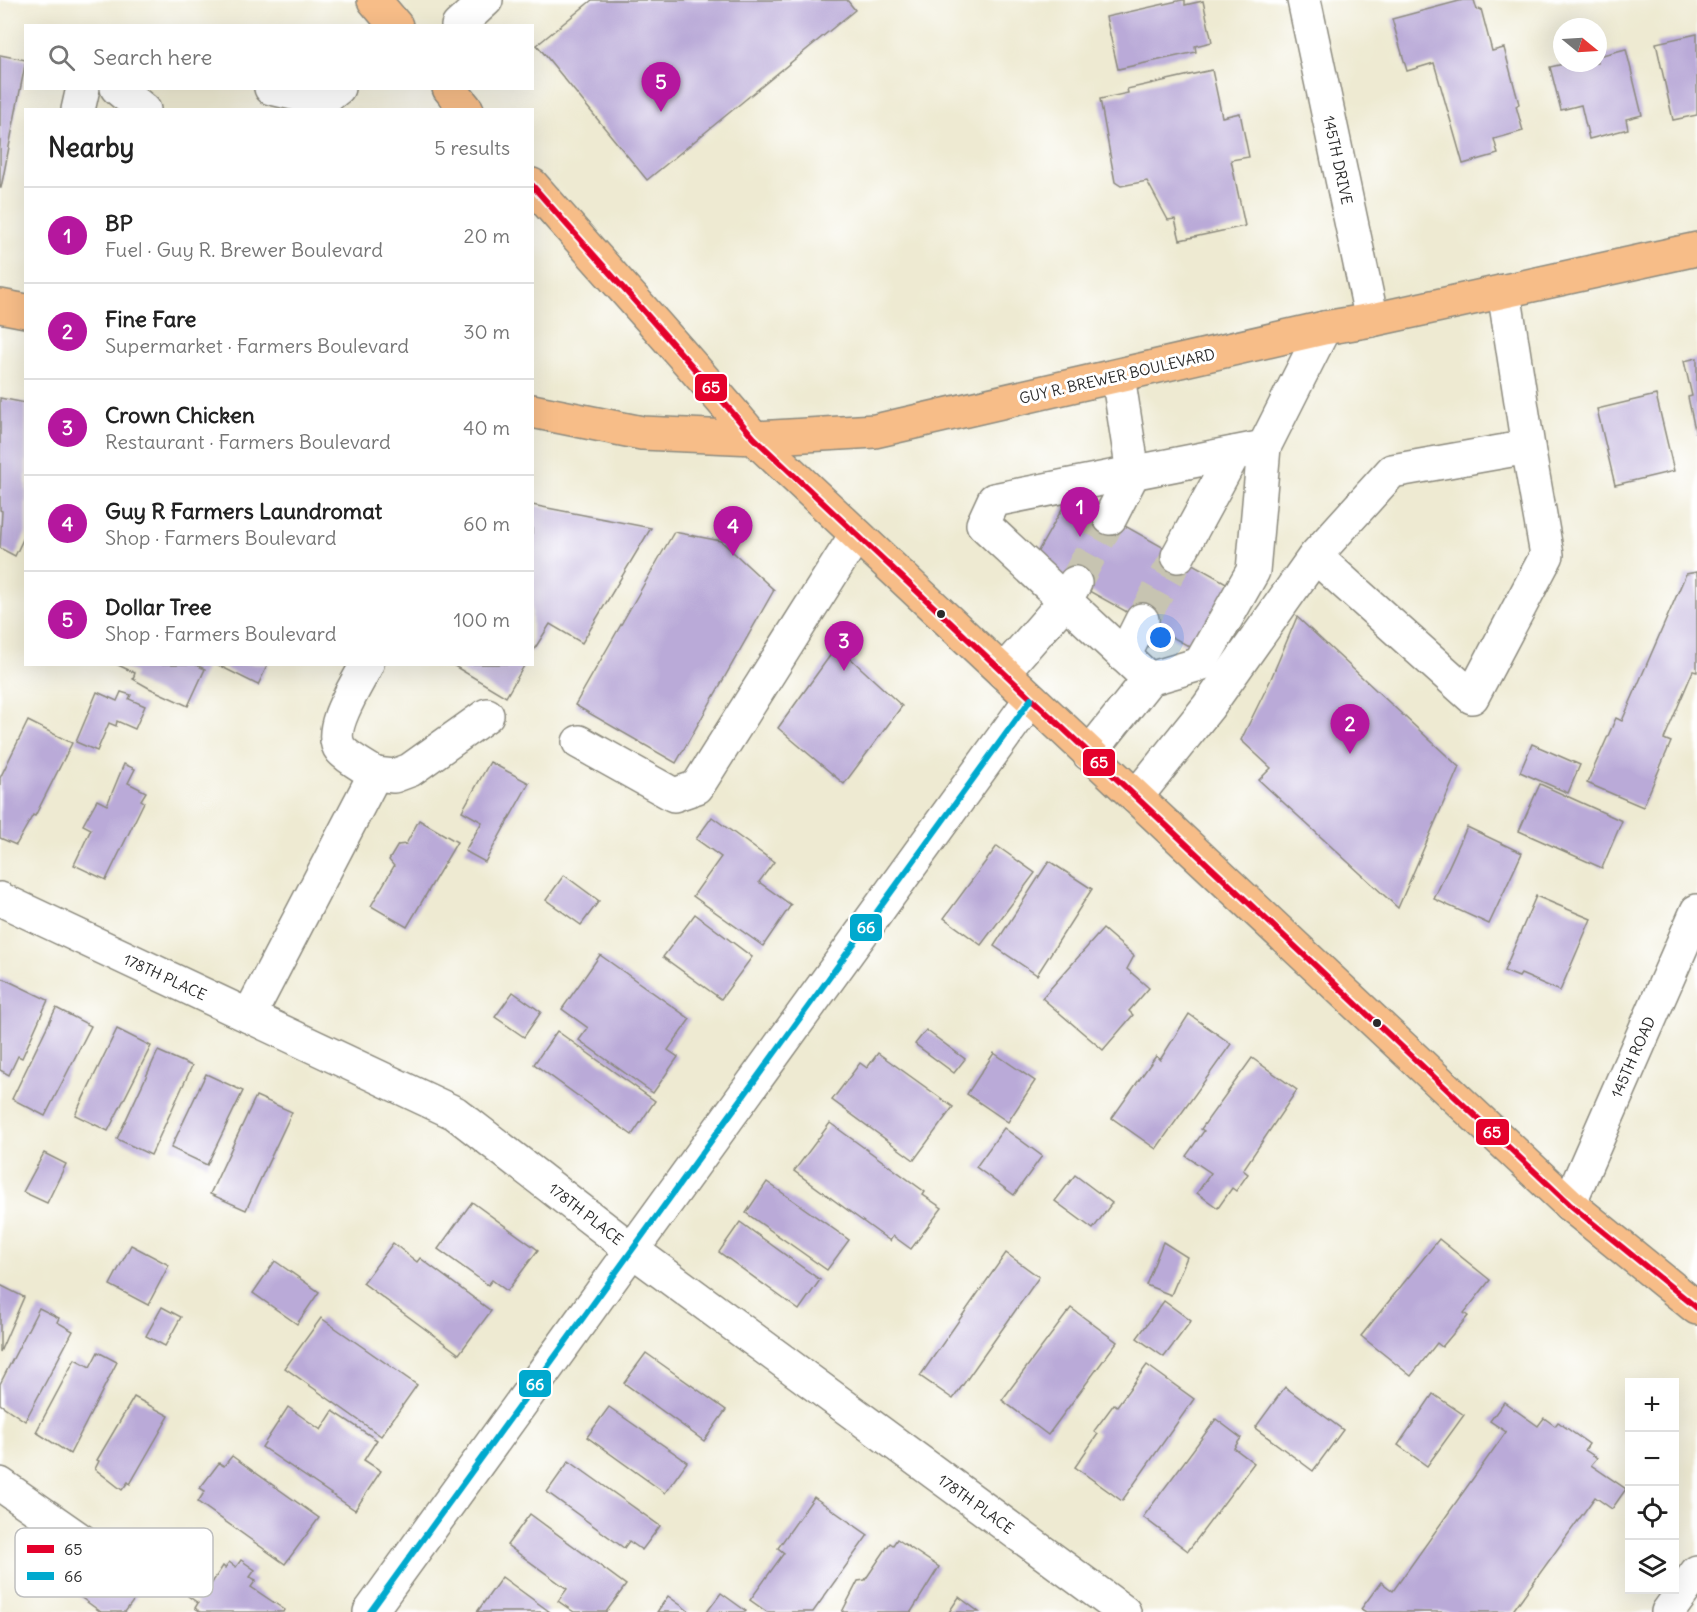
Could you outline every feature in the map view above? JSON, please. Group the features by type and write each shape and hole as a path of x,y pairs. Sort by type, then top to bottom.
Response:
{"main road":[{"path":"374,0 394,24"},
{"path":"451,90 465,108"},
{"path":"534,187 622,289 675,344 754,438 1569,1203 1697,1308"},
{"name":"GUY R. BREWER BOULEVARD","path":"534,411 642,433 754,438 884,430 1324,328 1372,320 1697,249"},
{"path":"0,306 24,311"}],"street":[{"path":"460,24 486,0"},
{"name":"145TH DRIVE","path":"1304,0 1372,320"},
{"path":"78,108 82,90"},
{"path":"119,90 142,108"},
{"path":"280,90 323,100 336,90"},
{"path":"1315,556 1472,697 1547,555 1504,291"},
{"path":"1178,556 1249,450 1324,328"},
{"path":"1110,518 1133,473 1118,376"},
{"path":"1136,797 1208,707 1315,556 1392,471 1528,447"},
{"path":"1149,680 1124,656 1070,592 983,524 994,500 1249,450"},
{"path":"1089,754 1149,680 1200,664 1253,571 1249,450"},
{"path":"579,742 675,795 697,786 856,535"},
{"path":"1003,672 1070,592"},
{"path":"1124,656 1142,620"},
{"path":"366,666 338,722 336,737 341,749 375,774 394,776 410,770 488,715"},
{"path":"370,1612 1031,699"},
{"path":"249,1016 375,774"},
{"name":"178TH PLACE","path":"0,899 455,1113 632,1250 1124,1612"},
{"name":"145TH ROAD","path":"1569,1203 1697,911"},
{"path":"0,1484 63,1528"},
{"path":"1668,1612 1697,1572"}],"building":[{"path":"592,0 847,0 855,10 647,180 537,45"},
{"path":"1185,0 1185,5 1203,1 1212,42 1195,46 1196,52 1118,69 1106,17"},
{"path":"1463,0 1474,0 1477,10 1481,9 1492,51 1504,48 1519,104 1516,106 1523,131 1494,139 1498,154 1463,164 1434,63 1407,71 1392,19"},
{"path":"1697,34 1697,115 1673,120 1656,43"},
{"path":"1626,49 1642,115 1626,119 1628,129 1589,139 1581,105 1561,110 1550,67 1553,66 1553,72 1607,72 1607,54"},
{"path":"0,55 24,60 24,70 0,188"},
{"path":"1212,70 1222,117 1240,113 1249,157 1231,160 1245,226 1180,240 1175,219 1168,220 1147,181 1121,186 1115,182 1100,99 1128,93 1127,89"},
{"path":"1697,358 1696,435 1688,397 1692,396 1684,361"},
{"path":"1656,395 1674,471 1615,485 1597,409"},
{"path":"0,398 24,403 24,537 15,556 0,548 2,511 0,510"},
{"path":"1070,495 1237,589 1201,653 1033,560"},
{"path":"534,505 651,528 582,643 550,624 534,650"},
{"path":"674,532 721,541 774,590 676,763 575,705"},
{"path":"1697,572 1697,672 1693,671 1664,739 1671,742 1643,807 1587,783 1616,718 1622,721 1686,574"},
{"path":"1297,617 1459,767 1398,908 1259,780 1271,768 1241,740 1270,681"},
{"path":"837,646 902,706 844,784 778,728"},
{"path":"120,666 198,666 205,669 188,706 133,679 135,673"},
{"path":"220,666 267,666 258,685"},
{"path":"454,666 524,666 506,697"},
{"path":"97,692 117,701 121,692 131,695 129,699 145,706 135,729 117,721 116,726 109,723 97,751 76,742"},
{"path":"28,721 72,743 35,816 33,815 16,845 0,838 0,778"},
{"path":"1532,744 1580,765 1568,793 1520,772"},
{"path":"490,762 529,783 485,862 465,851 482,822 462,811"},
{"path":"124,764 135,769 128,783 146,792 141,800 144,802 106,880 74,865 91,829 83,825 97,800 107,805"},
{"path":"1540,784 1622,821 1602,868 1519,831"},
{"path":"712,817 774,862 759,882 791,905 763,946 693,896 721,857 696,839"},
{"path":"419,820 457,842 407,927 371,906 394,866 389,860 398,845 406,844"},
{"path":"1467,827 1522,853 1489,924 1434,899"},
{"path":"997,846 1035,873 981,945 944,918"},
{"path":"1049,861 1092,889 1037,975 994,946"},
{"path":"564,875 599,901 581,925 546,900"},
{"path":"1536,896 1591,919 1560,991 1521,974 1519,977 1504,971"},
{"path":"695,914 752,957 721,999 663,957"},
{"path":"1103,929 1134,956 1127,969 1149,988 1129,1011 1133,1015 1103,1050 1042,998"},
{"path":"600,955 690,1019 668,1050 678,1057 653,1093 579,1040 588,1028 562,1009"},
{"path":"0,977 48,1000 22,1058 18,1056 9,1075 0,1070"},
{"path":"513,992 541,1012 524,1037 495,1017"},
{"path":"56,1008 91,1026 45,1116 12,1099"},
{"path":"1189,1014 1231,1044 1156,1149 1112,1118 1156,1056 1160,1060"},
{"path":"117,1029 151,1046 108,1131 75,1115"},
{"path":"926,1030 965,1059 954,1073 915,1044"},
{"path":"557,1031 655,1101 632,1135 534,1064"},
{"path":"158,1051 192,1066 151,1155 117,1139"},
{"path":"878,1053 953,1107 914,1160 832,1100 860,1063 867,1068"},
{"path":"994,1053 1035,1081 1008,1122 967,1094"},
{"path":"1252,1058 1297,1090 1243,1170 1248,1174 1236,1191 1232,1188 1218,1208 1197,1193 1211,1173 1186,1156 1204,1131 1201,1129"},
{"path":"206,1074 243,1091 207,1165 171,1148"},
{"path":"256,1096 292,1112 246,1210 210,1194"},
{"path":"830,1123 925,1192 923,1195 942,1208 911,1249 893,1236 890,1241 794,1171"},
{"path":"1004,1128 1042,1156 1014,1195 976,1167"},
{"path":"44,1153 66,1164 47,1203 23,1192"},
{"path":"1075,1175 1112,1203 1093,1229 1055,1201"},
{"path":"767,1182 849,1240 827,1270 746,1213"},
{"path":"472,1202 538,1250 507,1291 492,1280 488,1285 438,1249"},
{"path":"740,1222 820,1280 799,1310 719,1252"},
{"path":"1439,1239 1490,1280 1464,1313 1468,1316 1442,1347 1437,1343 1411,1376 1361,1336"},
{"path":"1163,1242 1187,1257 1171,1295 1146,1285"},
{"path":"393,1243 417,1262 420,1258 491,1311 459,1354 363,1283"},
{"path":"131,1245 169,1265 148,1305 110,1285"},
{"path":"1006,1253 1039,1277 953,1399 920,1376"},
{"path":"275,1261 319,1292 297,1324 253,1293"},
{"path":"0,1285 24,1297 0,1352"},
{"path":"1164,1301 1191,1321 1164,1357 1137,1338"},
{"path":"162,1307 181,1317 165,1346 146,1336"},
{"path":"39,1308 59,1318 57,1322 73,1331 25,1421 0,1404 0,1384"},
{"path":"1071,1308 1117,1342 1048,1435 1002,1400"},
{"path":"321,1318 417,1385 381,1436 285,1368"},
{"path":"98,1352 117,1362 70,1454 36,1432 75,1359 90,1367"},
{"path":"646,1353 726,1410 704,1441 624,1383"},
{"path":"1147,1365 1194,1399 1122,1501 1075,1467 1098,1434 1094,1431 1114,1404 1117,1406"},
{"path":"1285,1387 1343,1430 1313,1471 1255,1428"},
{"path":"1433,1394 1464,1415 1427,1466 1398,1445"},
{"path":"134,1397 169,1416 130,1484 128,1482 122,1490 95,1469 99,1461 97,1460"},
{"path":"1504,1402 1538,1426 1544,1418 1555,1426 1558,1422 1589,1444 1585,1450 1597,1458 1591,1465 1625,1490 1612,1509 1595,1497 1512,1612 1366,1612 1361,1609 1381,1582 1393,1591 1506,1432 1490,1421"},
{"path":"288,1407 321,1430 333,1411 377,1440 364,1460 381,1471 355,1510 262,1447"},
{"path":"609,1407 687,1462 665,1493 587,1437"},
{"path":"1216,1419 1241,1438 1234,1448 1254,1463 1188,1551 1143,1517"},
{"path":"232,1456 319,1518 285,1564 198,1502 205,1491 200,1488 219,1463 224,1466"},
{"path":"569,1461 660,1526 642,1550 629,1541 624,1548 547,1492"},
{"path":"814,1497 868,1535 813,1612 767,1612 750,1600 784,1553 778,1548"},
{"path":"530,1514 626,1585 606,1612 574,1612 558,1601 567,1589 507,1545"},
{"path":"897,1539 939,1567 911,1612 842,1612 858,1581 865,1580 890,1543 893,1545"},
{"path":"241,1560 255,1570 250,1577 256,1580 251,1587 285,1610 283,1612 201,1612 195,1608 198,1603 189,1597 213,1597 213,1581 223,1566 225,1568 229,1562 236,1567"},
{"path":"502,1577 550,1612 477,1612"},
{"path":"721,1593 746,1611 707,1612"},
{"path":"668,1596 690,1612 657,1612"},
{"path":"80,1597 136,1597 125,1612 101,1612"},
{"path":"959,1597 979,1612 949,1612"}],"tunnel":[{"path":"1075,583 1110,518"},
{"path":"1142,620 1178,556"}],"transit line":[{"name":"65","path":"534,187 754,438 1569,1204 1697,1308"},
{"name":"66","path":"370,1612 1031,699"}],"place":[{"name":"Dollar Tree","path":"661,112"},
{"name":"BP","path":"1080,537"},
{"name":"Guy R Farmers Laundromat","path":"733,556"},
{"name":"Crown Chicken","path":"844,671"},
{"name":"Fine Fare","path":"1350,754"}]}
